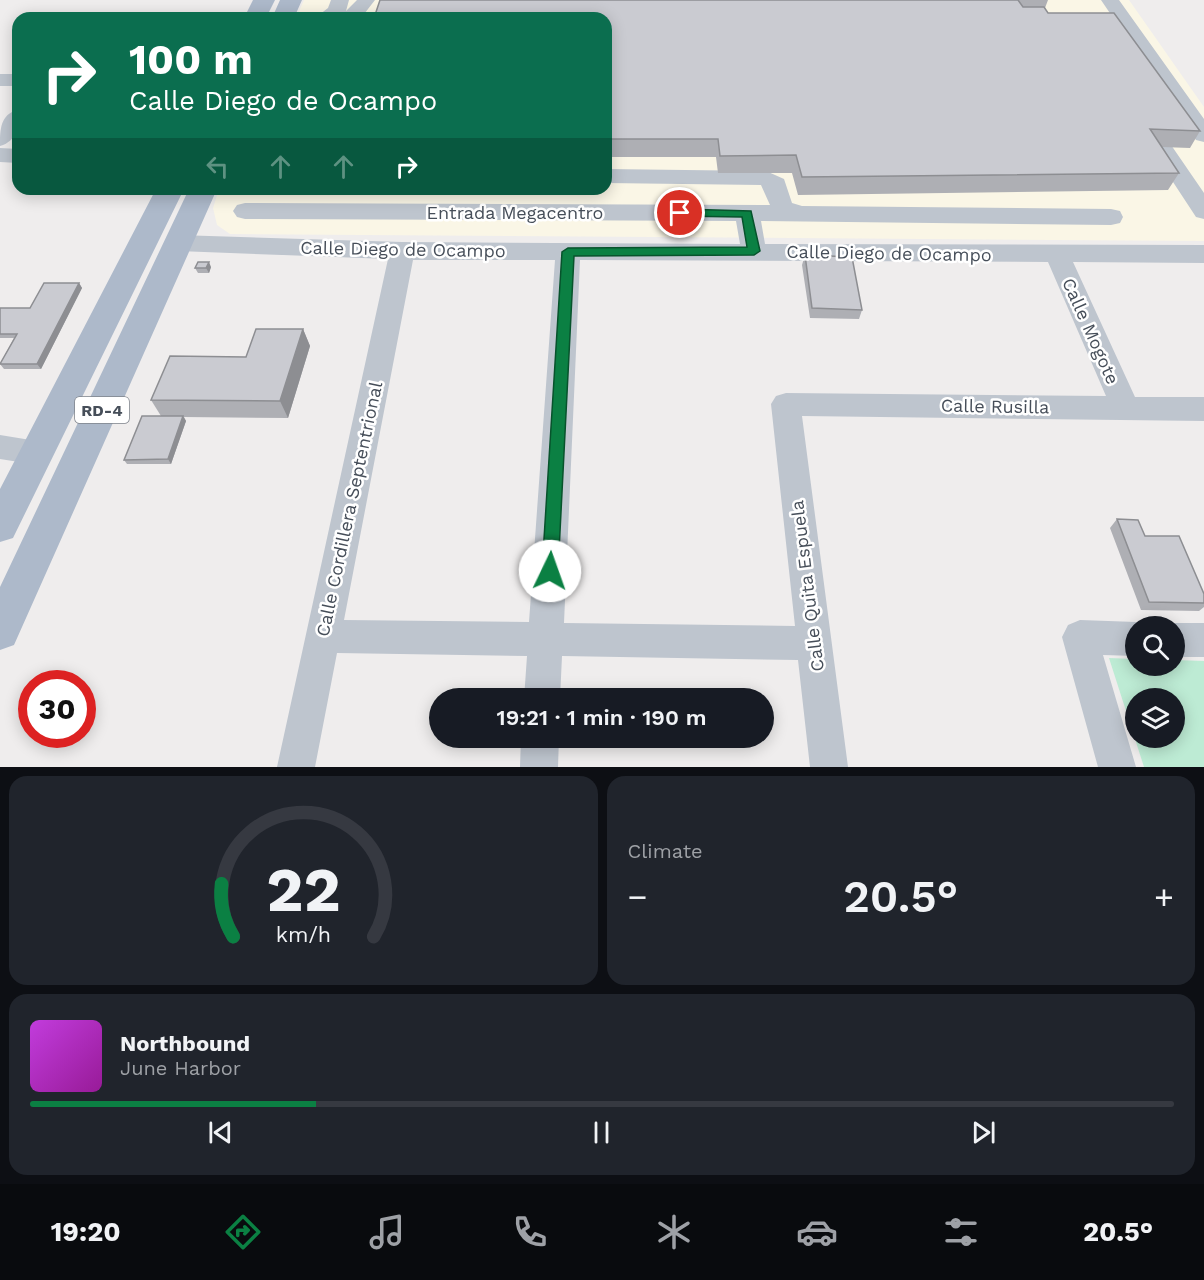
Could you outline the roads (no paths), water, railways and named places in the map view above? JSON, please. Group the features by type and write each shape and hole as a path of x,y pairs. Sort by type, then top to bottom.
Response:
{"main road":[{"name":"RD-4","path":"0,526 167,195"},
{"name":"RD-4","path":"0,631 200,195"}],"street":[{"path":"1110,0 1204,135"},
{"path":"0,139 11,120"},
{"path":"1204,184 1170,147 1204,211"},
{"path":"612,176 766,178 776,184 775,193 783,208 803,214"},
{"path":"546,212 564,203 573,195"},
{"name":"Entrada Megacentro","path":"245,210 1111,217"},
{"path":"747,213 754,251"},
{"name":"Calle Diego de Ocampo","path":"178,243 402,251 1204,254"},
{"name":"Calle Cordillera Septentrional","path":"296,767 402,251"},
{"path":"543,688 568,252"},
{"name":"Calle Mogote","path":"1057,254 1126,408"},
{"name":"Calle Rusilla","path":"786,404 1204,409"},
{"name":"Calle Quita Espuela","path":"786,404 829,767"},
{"path":"0,447 38,452"},
{"path":"323,636 813,644"},
{"path":"1117,767 1080,637 1125,639"},
{"path":"1185,640 1204,640"},
{"path":"539,767 540,748"}]}
